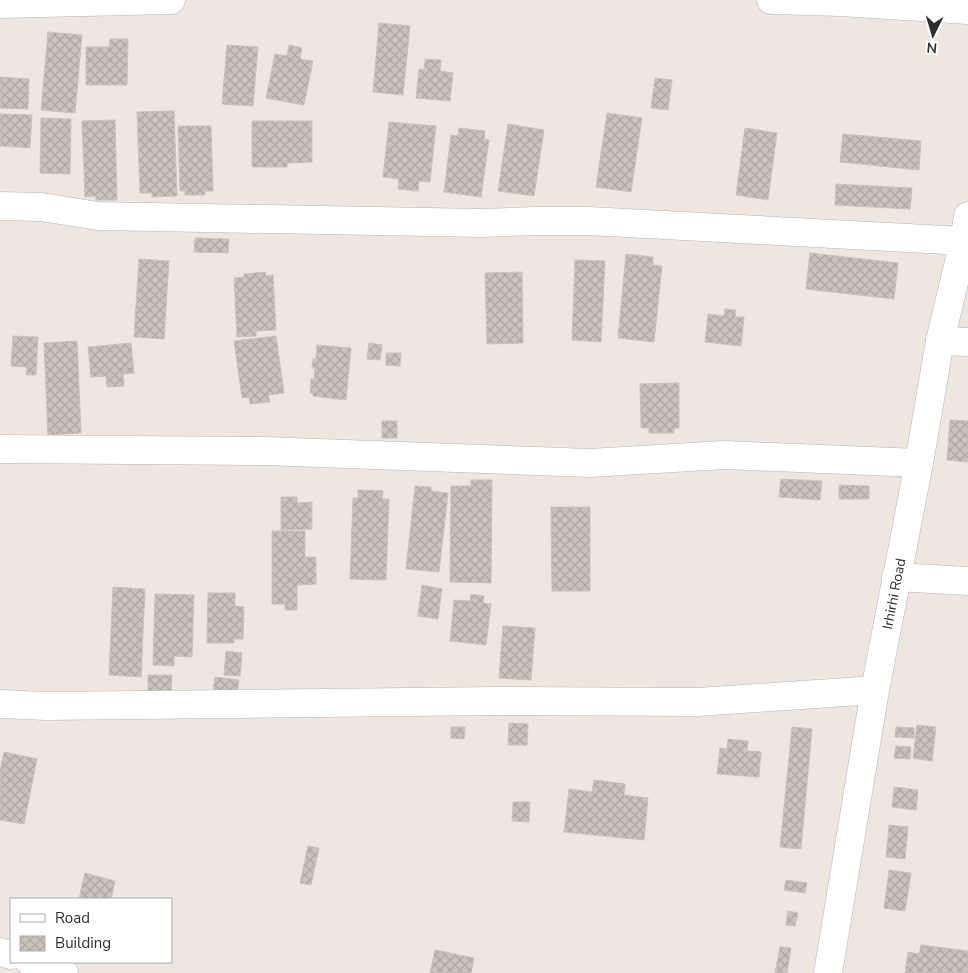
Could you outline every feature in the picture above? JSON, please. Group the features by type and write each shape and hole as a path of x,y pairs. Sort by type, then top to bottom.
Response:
{"street":[{"path":"0,4 171,0"},
{"path":"771,0 840,2 968,10"},
{"path":"0,206 41,207 98,216 481,223 589,221 966,228"},
{"name":"Irhirhi Road","path":"828,973 875,690 919,463 940,341 966,228"},
{"path":"940,341 968,342"},
{"path":"0,449 264,451 590,463 724,455 919,463"},
{"path":"896,577 968,581"},
{"path":"0,704 46,706 477,701 698,702 875,690"},
{"path":"33,963 64,973"}],"building":[{"path":"379,23 410,26 403,95 373,92"},
{"path":"48,32 82,35 75,113 41,110"},
{"path":"110,39 128,39 127,85 86,85 86,47 109,47"},
{"path":"227,45 258,47 253,106 222,104"},
{"path":"289,45 302,48 300,59 313,61 304,105 266,98 275,54 287,56"},
{"path":"425,59 441,60 440,71 453,73 450,101 416,98 419,69 424,70"},
{"path":"0,77 29,79 28,109 0,108"},
{"path":"655,78 672,80 668,110 651,108"},
{"path":"174,111 177,196 152,197 152,193 140,193 137,112"},
{"path":"607,113 642,118 631,192 596,187"},
{"path":"0,114 32,115 30,148 0,146"},
{"path":"41,118 71,119 70,174 40,173"},
{"path":"115,120 117,200 96,200 96,196 85,197 82,121"},
{"path":"252,121 312,121 312,162 287,163 287,167 252,167"},
{"path":"389,122 436,126 430,182 419,181 418,191 398,189 399,179 383,177"},
{"path":"508,124 544,130 534,196 498,191"},
{"path":"178,126 211,126 213,191 205,191 205,195 185,195 185,191 180,191"},
{"path":"459,128 485,131 484,139 489,140 481,197 444,192 451,135 458,136"},
{"path":"745,128 777,133 768,200 736,195"},
{"path":"843,134 921,141 919,170 840,162"},
{"path":"836,184 912,188 910,209 835,205"},
{"path":"195,238 229,239 228,253 194,252"},
{"path":"810,253 898,263 894,299 806,289"},
{"path":"626,254 653,257 653,265 662,266 654,342 618,338"},
{"path":"139,259 169,261 164,339 134,337"},
{"path":"575,260 605,261 601,342 572,340"},
{"path":"265,272 266,276 273,275 276,330 256,331 256,336 237,337 234,278 244,277 244,274"},
{"path":"522,272 523,343 487,344 485,273"},
{"path":"725,309 736,310 735,317 744,317 741,346 705,342 708,314 724,316"},
{"path":"13,336 38,337 36,375 26,375 27,367 11,366"},
{"path":"276,336 284,393 268,395 270,402 250,404 249,397 242,398 234,341"},
{"path":"77,341 81,433 48,435 44,343"},
{"path":"131,343 134,373 123,374 124,386 107,387 106,376 91,377 88,347"},
{"path":"369,343 382,345 380,360 367,359"},
{"path":"317,345 351,348 346,400 313,396 313,393 310,393 311,379 314,379 315,368 312,368 313,359 316,359"},
{"path":"386,353 401,353 400,366 386,365"},
{"path":"679,383 679,428 674,428 674,433 649,433 649,428 641,428 640,384"},
{"path":"950,420 968,421 968,462 947,460"},
{"path":"382,421 397,421 397,438 382,438"},
{"path":"781,479 822,481 820,500 779,497"},
{"path":"471,480 492,480 491,583 450,582 451,486 471,486"},
{"path":"839,485 869,486 869,499 839,499"},
{"path":"415,486 431,487 431,491 448,493 439,572 406,569"},
{"path":"358,490 383,491 382,499 389,499 386,580 350,579 353,498 358,498"},
{"path":"281,497 297,497 297,503 312,502 312,529 281,530"},
{"path":"551,507 590,507 590,591 552,591"},
{"path":"272,531 305,531 305,557 316,557 316,584 297,585 297,610 285,610 285,604 272,604"},
{"path":"422,585 442,589 438,619 418,616"},
{"path":"113,587 145,589 141,677 109,675"},
{"path":"208,593 235,593 235,606 244,607 243,639 234,639 234,643 207,643"},
{"path":"155,594 194,595 192,657 174,656 174,666 153,665"},
{"path":"471,594 484,596 483,603 491,604 486,645 450,641 454,600 470,601"},
{"path":"503,626 535,628 531,680 499,678"},
{"path":"226,651 242,653 240,676 224,675"},
{"path":"148,675 172,675 171,697 148,697"},
{"path":"215,677 239,680 237,695 213,692"},
{"path":"509,723 528,724 527,745 508,745"},
{"path":"917,725 936,727 932,761 913,758"},
{"path":"451,727 465,727 464,739 451,738"},
{"path":"792,727 812,729 801,849 780,847"},
{"path":"896,727 914,728 914,738 895,737"},
{"path":"728,739 748,741 747,751 761,752 759,777 717,774 720,748 727,749"},
{"path":"896,746 911,747 910,759 894,758"},
{"path":"4,752 37,759 24,824 0,820 0,771"},
{"path":"594,780 625,784 624,795 648,798 644,840 564,832 569,789 592,792"},
{"path":"894,787 918,790 916,810 892,807"},
{"path":"513,802 530,802 529,822 512,821"},
{"path":"889,825 908,827 905,859 886,857"},
{"path":"308,846 319,848 311,885 300,883"},
{"path":"889,870 911,873 905,911 884,908"},
{"path":"85,873 115,881 111,898 79,898"},
{"path":"786,880 807,883 805,893 784,890"},
{"path":"788,911 798,913 795,926 786,925"},
{"path":"921,945 968,951 968,973 905,973 908,952 919,954"},
{"path":"780,947 791,948 787,973 775,973"},
{"path":"435,950 474,958 471,973 430,973"}]}
